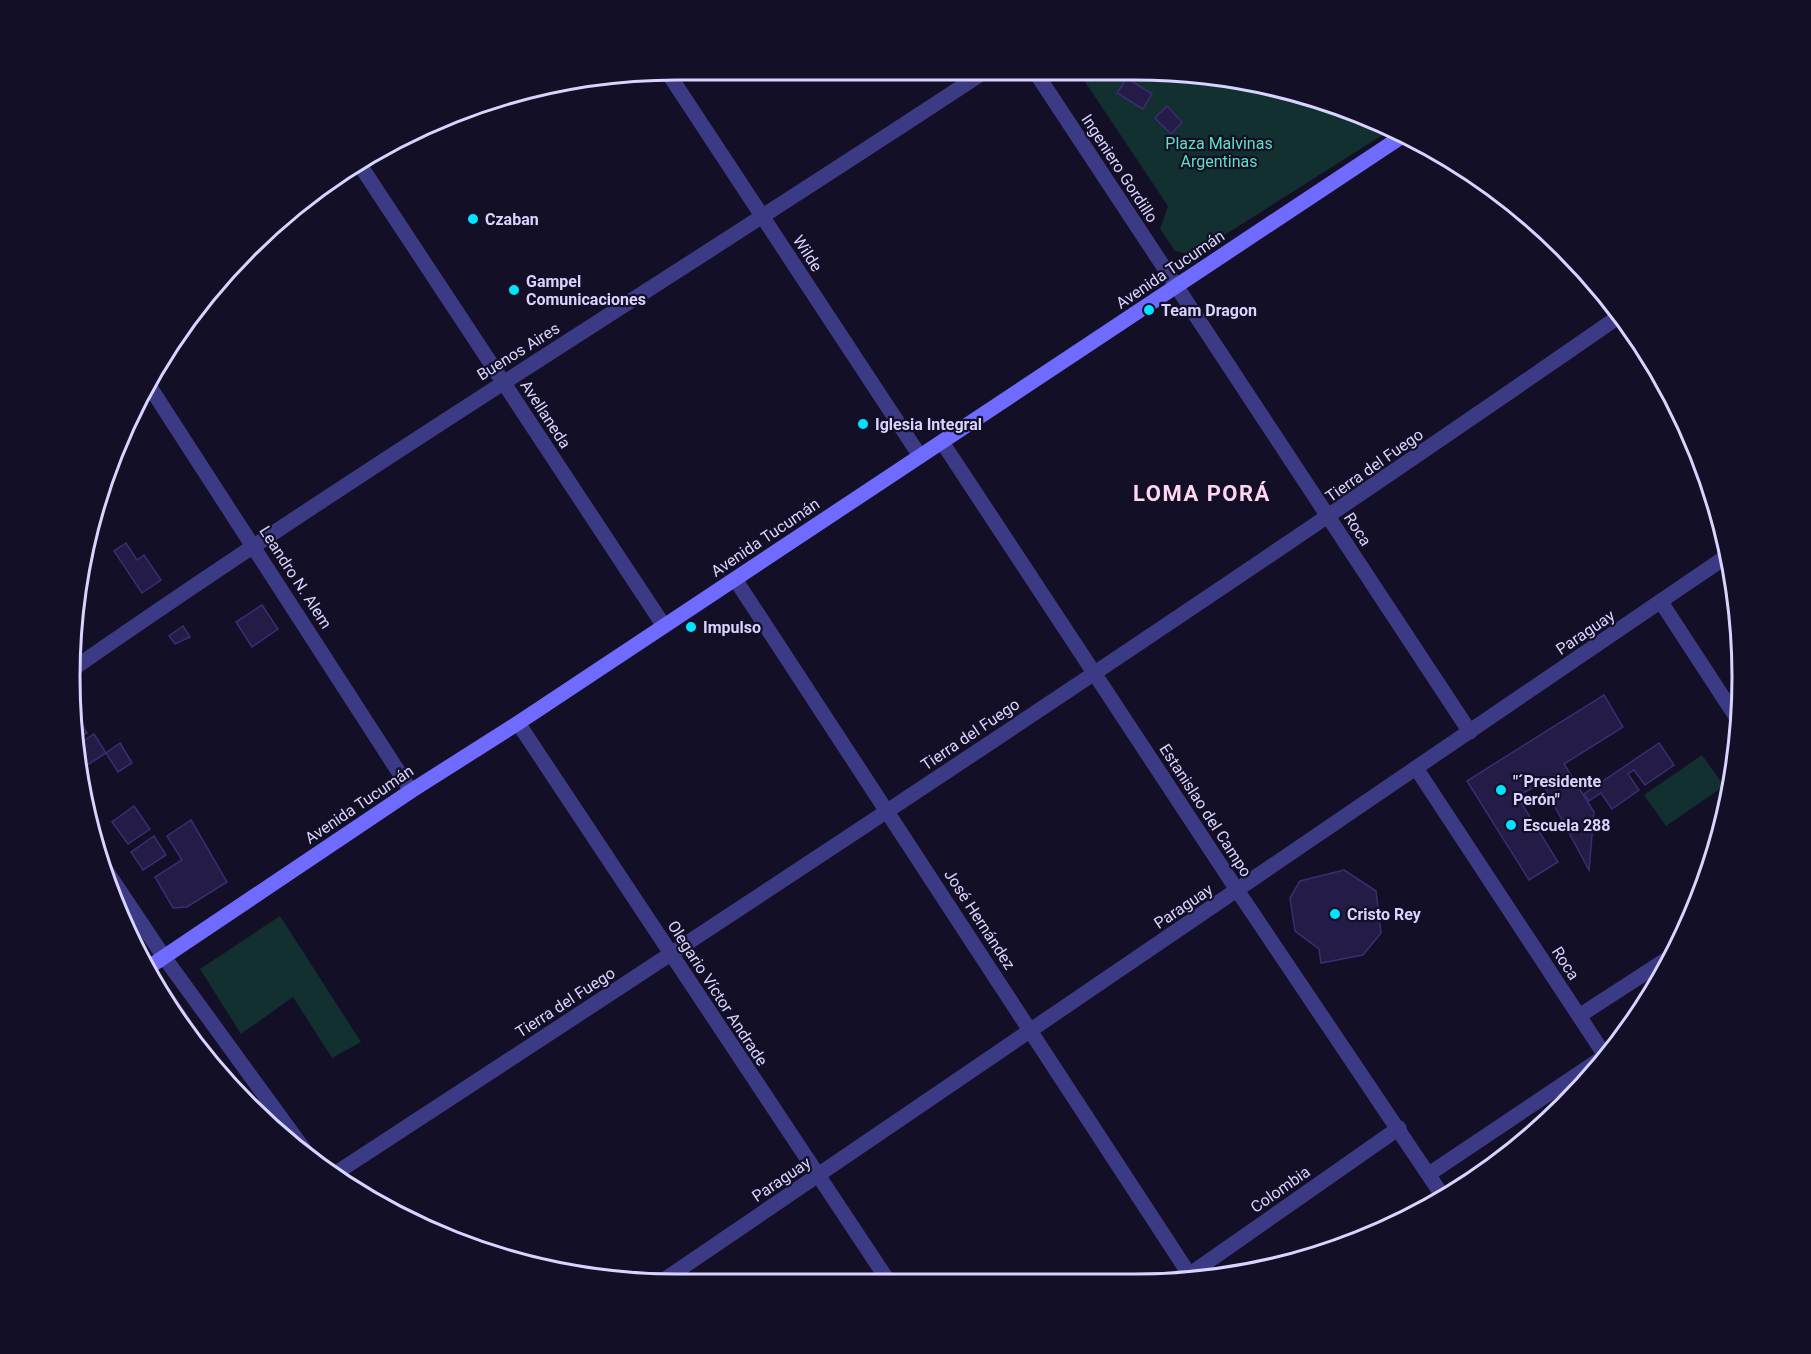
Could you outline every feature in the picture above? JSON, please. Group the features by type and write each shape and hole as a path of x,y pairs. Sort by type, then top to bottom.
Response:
{"main road":[{"name":"Avenida Tucumán","path":"153,964 411,791 664,627 1396,140"}],"street":[{"name":"Wilde","path":"673,80 920,456"},
{"name":"Buenos Aires","path":"80,665 254,544 504,381 763,218 972,80"},
{"name":"Ingeniero Gordillo","path":"1041,80 1176,286"},
{"name":"Avellaneda","path":"363,169 664,627"},
{"name":"Roca","path":"1176,286 1470,732"},
{"name":"Tierra del Fuego","path":"339,1170 671,954 1329,518 1614,321"},
{"name":"Leandro N. Alem","path":"153,391 254,544 411,791"},
{"name":"Estanislao del Campo","path":"942,442 1237,890 1439,1190"},
{"name":"Paraguay","path":"673,1274 1720,561"},
{"name":"José Hernández","path":"735,579 1032,1031 1184,1272"},
{"path":"1661,602 1730,708"},
{"name":"Olegario Víctor Andrade","path":"518,723 817,1177 884,1274"},
{"name":"Roca","path":"1416,768 1601,1049"},
{"path":"119,889 164,957 294,1135"},
{"path":"1579,1016 1658,963"},
{"path":"1429,1174 1582,1072"},
{"name":"Colombia","path":"1199,1270 1399,1128"}],"green space":[{"name":"Plaza Malvinas Argentinas","path":"1084,80 1173,81 1251,91 1326,111 1384,134 1193,255 1175,251 1160,229 1168,206"},
{"path":"1702,755 1722,783 1721,788 1666,826 1644,795"},
{"path":"280,916 361,1042 332,1058 293,997 241,1034 200,969"}],"building":[{"path":"1126,80 1130,80 1152,94 1143,109 1117,93"},
{"path":"1167,106 1182,122 1171,134 1155,118"},
{"path":"126,543 137,560 144,555 161,580 142,593 114,551"},
{"path":"262,605 278,629 252,647 236,622"},
{"path":"183,626 190,637 175,644 169,636"},
{"name":"\"´Presidente Perón\"","path":"1604,695 1623,727 1564,764 1594,812 1589,870 1542,783 1517,796 1558,862 1529,880 1467,781"},
{"path":"82,724 87,733 83,735"},
{"path":"94,734 106,753 87,765 84,741"},
{"path":"120,743 132,763 118,772 106,753"},
{"path":"1659,743 1674,765 1645,785 1634,770 1628,774 1639,790 1612,809 1601,793 1589,801 1584,794"},
{"path":"134,806 150,829 128,844 112,822"},
{"path":"191,820 227,882 187,907 173,908 155,877 182,860 167,836"},
{"path":"154,836 166,855 143,870 131,852"},
{"name":"Cristo Rey","path":"1344,870 1376,891 1381,933 1363,955 1321,963 1319,949 1295,931 1290,898 1300,881"},
{"path":"169,989 190,1020 180,1009"}],"place":[{"name":"Czaban","path":"473,219"},
{"name":"Gampel Comunicaciones","path":"514,290"},
{"name":"Team Dragon","path":"1149,310"},
{"name":"Iglesia Integral","path":"863,424"},
{"name":"Impulso","path":"691,627"},
{"name":"\"´Presidente Perón\"","path":"1501,790"},
{"name":"Escuela 288","path":"1511,825"},
{"name":"Cristo Rey","path":"1335,914"}],"district":[{"name":"LOMA PORÁ","path":"1202,493"}]}
